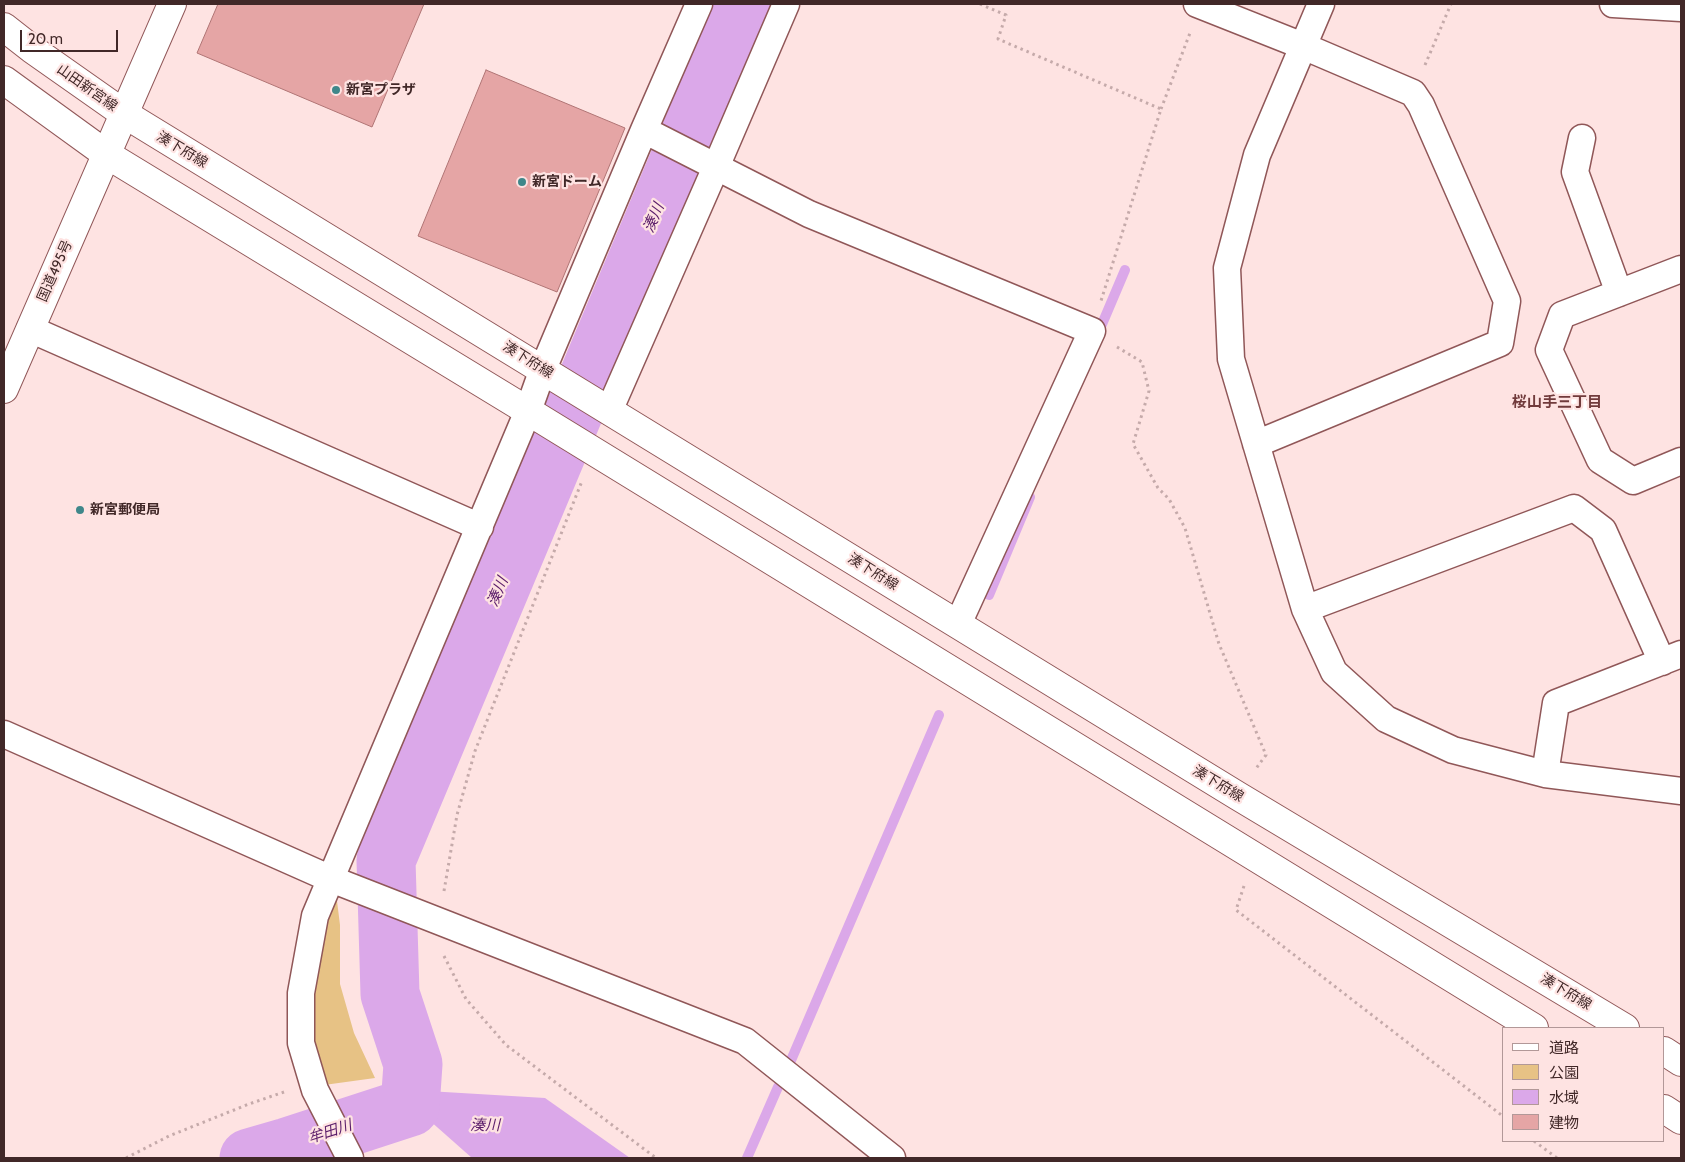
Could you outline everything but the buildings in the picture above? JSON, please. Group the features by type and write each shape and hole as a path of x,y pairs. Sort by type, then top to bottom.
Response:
{"main road":[{"name":"国道495号","path":"4,389 172,4"},
{"name":"山田新宮線","path":"4,27 123,113"},
{"path":"4,80 106,154 1532,1027"},
{"name":"湊下府線","path":"123,113 1238,796 1623,1027"},
{"path":"1665,1053 1681,1062"},
{"path":"1665,1110 1681,1120"}],"street":[{"path":"350,1158 314,1086 301,1043 301,993 315,916 340,882 480,527 528,411 542,369 699,4"},
{"path":"609,410 786,4"},
{"path":"1199,4 1413,93 1421,105 1507,301 1500,343 1256,444"},
{"path":"1321,4 1257,155 1227,268 1231,358 1305,609 1334,672 1386,718 1453,750 1545,774 1681,791"},
{"path":"1613,4 1681,8"},
{"path":"644,130 809,214 1092,332 958,624"},
{"path":"1582,138 1575,172 1619,293"},
{"path":"1681,269 1562,315 1548,350 1600,460 1633,481 1681,460"},
{"path":"30,329 480,527"},
{"path":"1305,609 1574,508 1603,530 1672,658 1556,703 1545,774"},
{"path":"4,734 340,882 744,1042 892,1158"}],"path":[{"path":"980,4 1006,15 998,39 1161,109"},
{"path":"1199,4 1161,109 1092,332 1142,362 1149,391 1133,444 1158,488 1169,499 1185,528 1219,644 1266,755 1238,796"},
{"path":"1413,93 1451,4"},
{"path":"594,452 475,751 457,815 435,921 442,952 466,999 506,1045 656,1158"},
{"path":"1255,856 1236,910 1502,1115"},
{"path":"126,1158 169,1136 249,1104 314,1086"},
{"path":"1535,1142 1556,1158"}],"green space":[{"path":"336,893 340,925 340,984 354,1033 375,1078 324,1085 310,1043 315,942"}],"water":[{"name":"湊川","path":"394,1089 545,1098 630,1158 472,1158"}],"waterway":[{"name":"湊川","path":"410,1107 413,1064 390,994 386,860 743,4"},
{"path":"1097,336 1125,270"},
{"path":"989,595 1030,497"},
{"path":"789,1065 939,715"},
{"path":"747,1158 778,1087"},
{"name":"牟田川","path":"249,1158 410,1107"}],"place":[{"name":"新宮プラザ","path":"336,90"},
{"name":"新宮ドーム","path":"522,182"},
{"name":"新宮郵便局","path":"80,510"}],"district":[{"name":"桜山手三丁目","path":"1557,403"}]}
